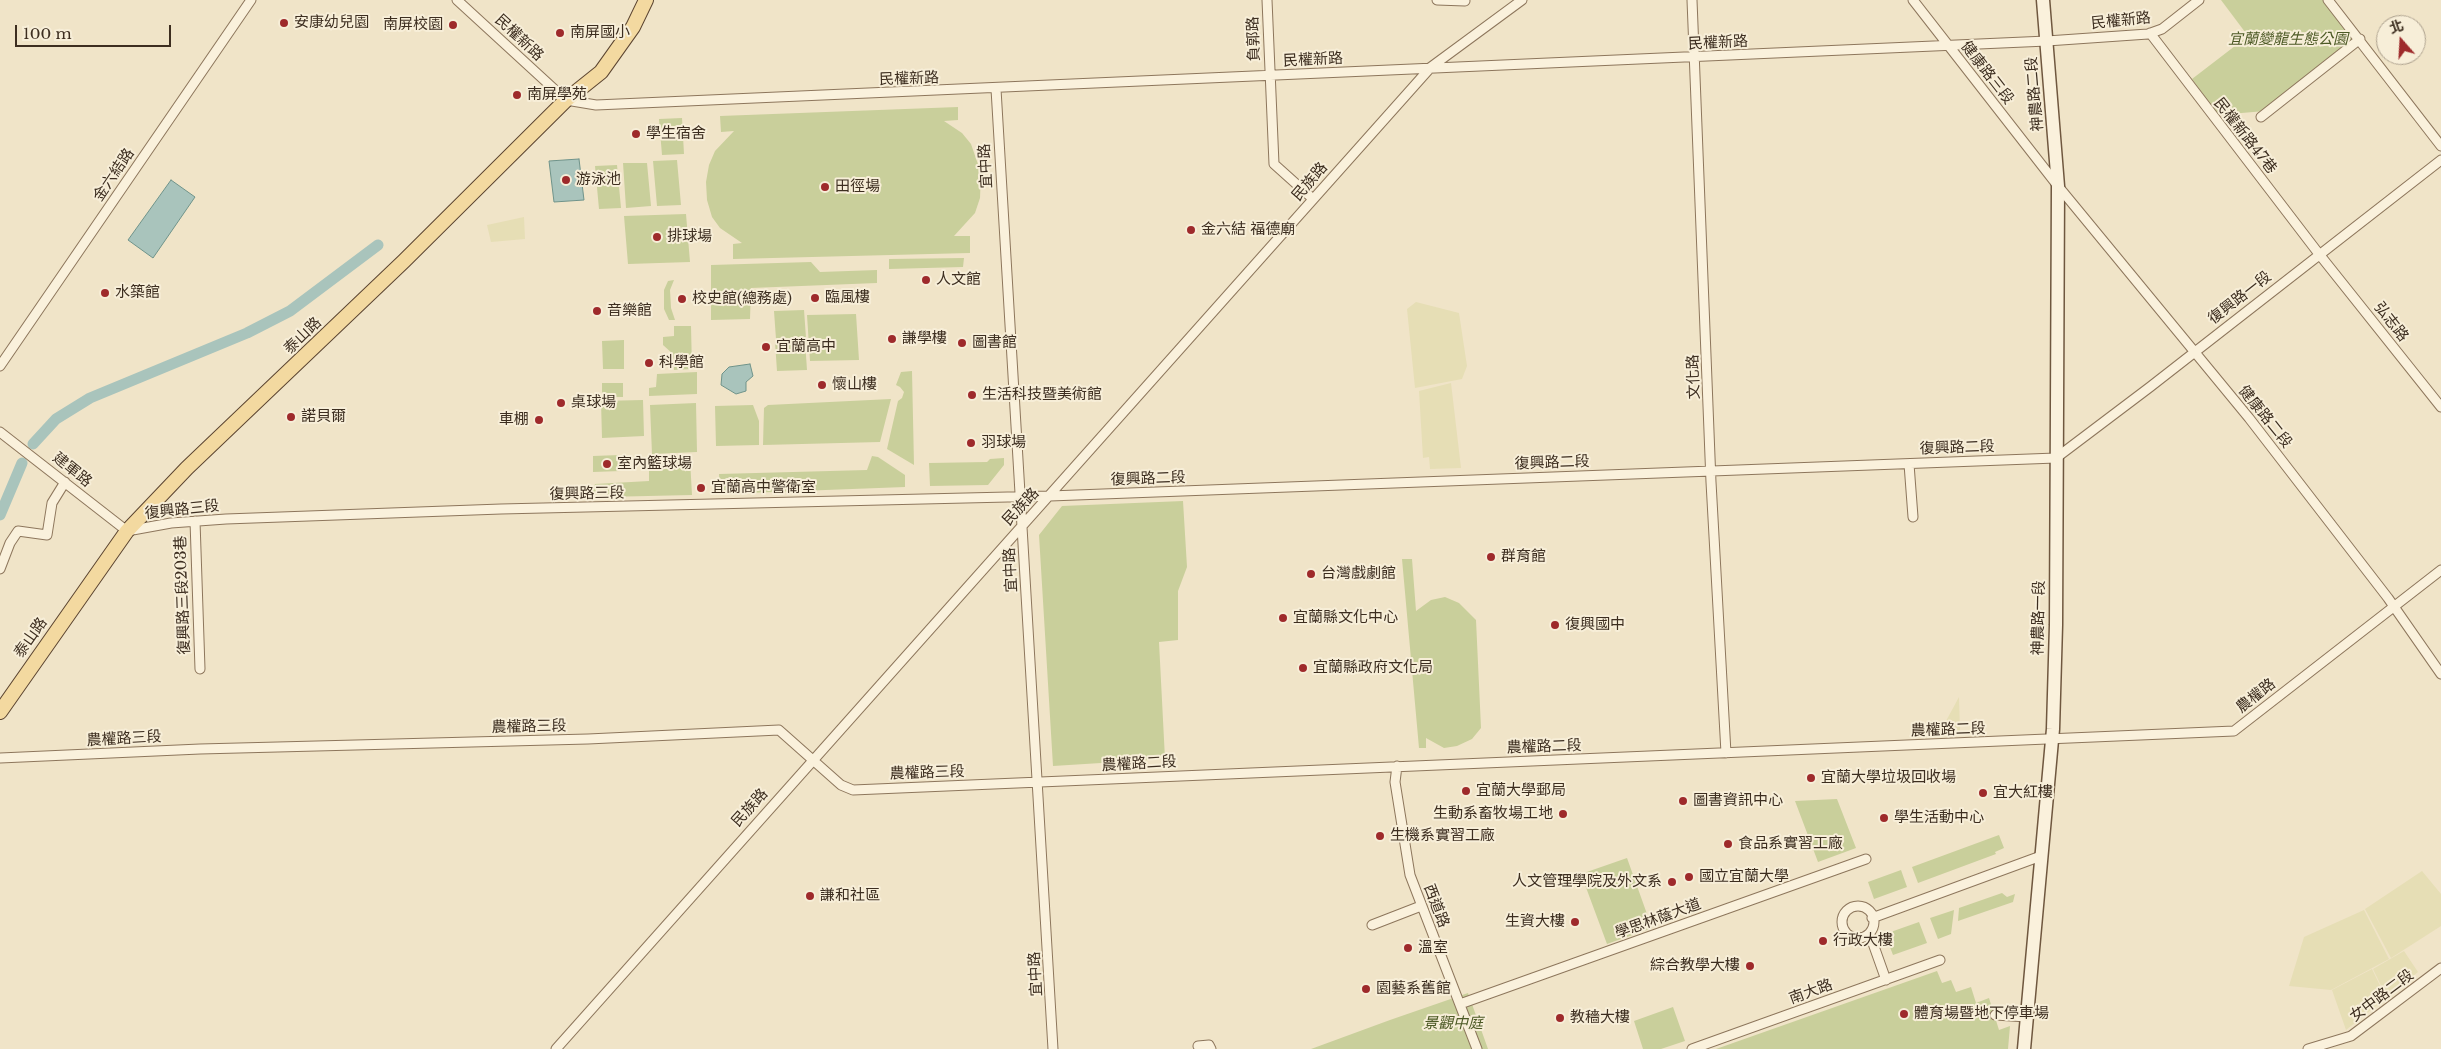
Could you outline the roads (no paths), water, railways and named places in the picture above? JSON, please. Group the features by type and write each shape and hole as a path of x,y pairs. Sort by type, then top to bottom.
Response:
{"main road":[{"name":"泰山路","path":"0,712 5,694 127,531 188,468 404,262 566,100 606,66 633,27 646,0"}],"street":[{"name":"金六結路","path":"0,366 251,0"},
{"name":"民權新路","path":"457,0 566,100 596,105 1269,77 1430,67 1694,58 2047,41 2150,33 2162,30 2199,0"},
{"name":"負郭路","path":"1267,0 1274,164 1313,199"},
{"path":"1437,0 1465,0"},
{"name":"民族路","path":"556,1049 1430,67 1522,0"},
{"name":"文化路","path":"1692,0 1711,470 1726,753"},
{"name":"健康路三段","path":"1913,0 2058,186"},
{"name":"神農路二段","path":"2044,0 2058,186"},
{"path":"2328,0 2441,146"},
{"name":"民權新路47巷","path":"2150,33 2319,254"},
{"path":"2261,117 2360,39"},
{"name":"宜中路","path":"996,89 1053,1049"},
{"name":"復興路一段","path":"2056,458 2441,160"},
{"name":"健康路二段","path":"2058,186 2249,418 2394,606 2441,674"},
{"name":"神農路一段","path":"2024,1049 2051,740 2056,625 2058,186"},
{"name":"弘志路","path":"2319,254 2441,407"},
{"name":"建軍路","path":"0,432 127,531"},
{"name":"復興路二段","path":"1050,496 2056,458"},
{"path":"1909,464 1913,517"},
{"path":"0,569 18,531 47,536 52,503 65,482"},
{"name":"復興路三段","path":"127,531 194,521 502,509 1050,496"},
{"name":"復興路三段203巷","path":"194,521 200,669"},
{"name":"農權路","path":"2051,740 2234,731 2441,570"},
{"name":"農權路三段","path":"0,758 200,749 588,739 779,730 841,785 853,790 1038,782"},
{"name":"農權路二段","path":"1038,782 2051,740"},
{"name":"西道路","path":"1397,766 1396,782 1410,875 1477,1049"},
{"path":"1872,918 2041,856"},
{"name":"學思林蔭大道","path":"1460,1004 1866,859"},
{"path":"1372,925 1421,906"},
{"path":"1859,906 1865,908 1872,918 1874,928 1870,935 1857,939 1851,937 1843,920 1847,910 1859,906"},
{"path":"1870,935 1886,980"},
{"name":"南大路","path":"1692,1049 1940,960"},
{"name":"女中路二段","path":"2308,1049 2351,1036 2441,968"},
{"path":"1995,1015 2027,1017"},
{"path":"1198,1046 1209,1045 1211,1049"}],"water":[{"name":"游泳池","path":"579,159 584,200 554,202 549,161"},
{"path":"171,180 195,197 153,258 128,240"},
{"path":"750,364 753,376 746,382 746,391 736,394 721,385 722,374 729,367"}],"waterway":[{"path":"33,444 56,419 90,398 247,333 290,311 378,245"},
{"path":"0,515 22,463"}],"place":[{"name":"安康幼兒園","path":"284,23"},
{"name":"南屏校園","path":"453,25"},
{"name":"南屏國小","path":"560,33"},
{"name":"南屏學苑","path":"517,95"},
{"name":"學生宿舍","path":"636,134"},
{"name":"游泳池","path":"566,180"},
{"name":"田徑場","path":"825,187"},
{"name":"金六結 福德廟","path":"1191,230"},
{"name":"排球場","path":"657,237"},
{"name":"人文館","path":"926,280"},
{"name":"水築館","path":"105,293"},
{"name":"臨風樓","path":"815,298"},
{"name":"校史館(總務處)","path":"682,299"},
{"name":"音樂館","path":"597,311"},
{"name":"謙學樓","path":"892,339"},
{"name":"圖書館","path":"962,343"},
{"name":"宜蘭高中","path":"766,347"},
{"name":"科學館","path":"649,363"},
{"name":"懷山樓","path":"822,385"},
{"name":"生活科技暨美術館","path":"972,395"},
{"name":"桌球場","path":"561,403"},
{"name":"諾貝爾","path":"291,417"},
{"name":"車棚","path":"539,420"},
{"name":"羽球場","path":"971,443"},
{"name":"室內籃球場","path":"607,464"},
{"name":"宜蘭高中警衛室","path":"701,488"},
{"name":"群育館","path":"1491,557"},
{"name":"台灣戲劇館","path":"1311,574"},
{"name":"宜蘭縣文化中心","path":"1283,618"},
{"name":"復興國中","path":"1555,625"},
{"name":"宜蘭縣政府文化局","path":"1303,668"},
{"name":"宜蘭大學垃圾回收場","path":"1811,778"},
{"name":"宜蘭大學郵局","path":"1466,791"},
{"name":"宜大紅樓","path":"1983,793"},
{"name":"圖書資訊中心","path":"1683,801"},
{"name":"生動系畜牧場工地","path":"1563,814"},
{"name":"學生活動中心","path":"1884,818"},
{"name":"生機系實習工廠","path":"1380,836"},
{"name":"食品系實習工廠","path":"1728,844"},
{"name":"國立宜蘭大學","path":"1689,877"},
{"name":"人文管理學院及外文系","path":"1672,882"},
{"name":"謙和社區","path":"810,896"},
{"name":"生資大樓","path":"1575,922"},
{"name":"行政大樓","path":"1823,941"},
{"name":"溫室","path":"1408,948"},
{"name":"綜合教學大樓","path":"1750,966"},
{"name":"園藝系舊館","path":"1366,989"},
{"name":"體育場暨地下停車場","path":"1904,1014"},
{"name":"教穡大樓","path":"1560,1018"}],"park label":[{"name":"宜蘭變龍生態公園","path":"2288,40"},
{"name":"景觀中庭","path":"1453,1024"}]}
